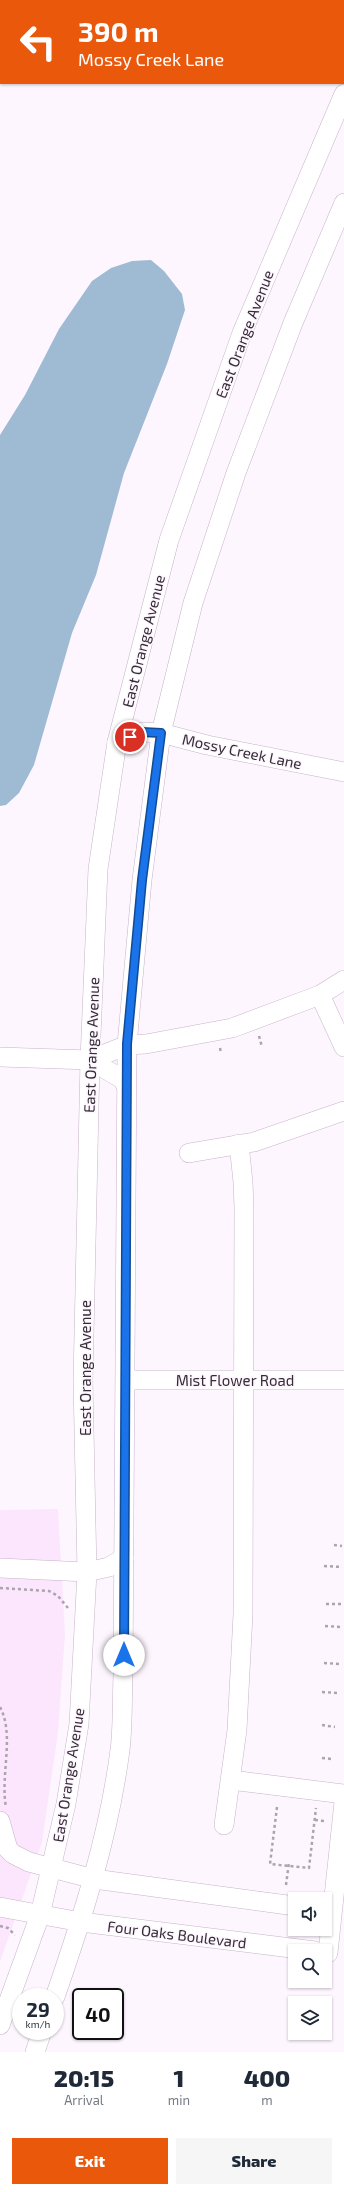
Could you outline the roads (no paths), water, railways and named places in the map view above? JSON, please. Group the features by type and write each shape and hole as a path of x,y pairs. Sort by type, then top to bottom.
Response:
{"street":[{"name":"East Orange Avenue","path":"0,2025 40,1915 66,1804 79,1724 87,1572 83,1380 90,1060 98,869 117,742 169,540 242,334 344,94"},
{"path":"57,1988 81,1922 94,1879 112,1801 120,1748 123,1676 126,1380 127,1044 142,880 161,733 193,603 236,473 293,323 344,203"},
{"name":"Mossy Creek Lane","path":"117,742 142,732 161,733 214,746 344,772"},
{"path":"0,1057 90,1060 127,1044 146,1044 232,1028 320,995 344,980"},
{"path":"320,995 344,1047"},
{"path":"90,1060 122,1078 127,1086"},
{"path":"189,1153 254,1142 344,1110"},
{"path":"224,1825 237,1730 243,1614 245,1380 243,1182 239,1144"},
{"name":"Mist Flower Road","path":"126,1380 344,1380"},
{"path":"0,1568 87,1572 109,1567 124,1558"},
{"path":"231,1780 344,1794"},
{"path":"329,1944 334,1912 344,1802"},
{"path":"4,1816 8,1849 13,1854 29,1862 52,1866 94,1879 288,1905"},
{"name":"Four Oaks Boulevard","path":"0,1908 81,1922 288,1948"},
{"path":"35,2052 39,2040"}],"water":[{"path":"151,260 164,271 182,294 185,310 167,364 124,473 96,575 72,633 34,765 19,793 6,805 0,806 0,435 25,395 59,329 92,281 111,268 132,261"}]}
